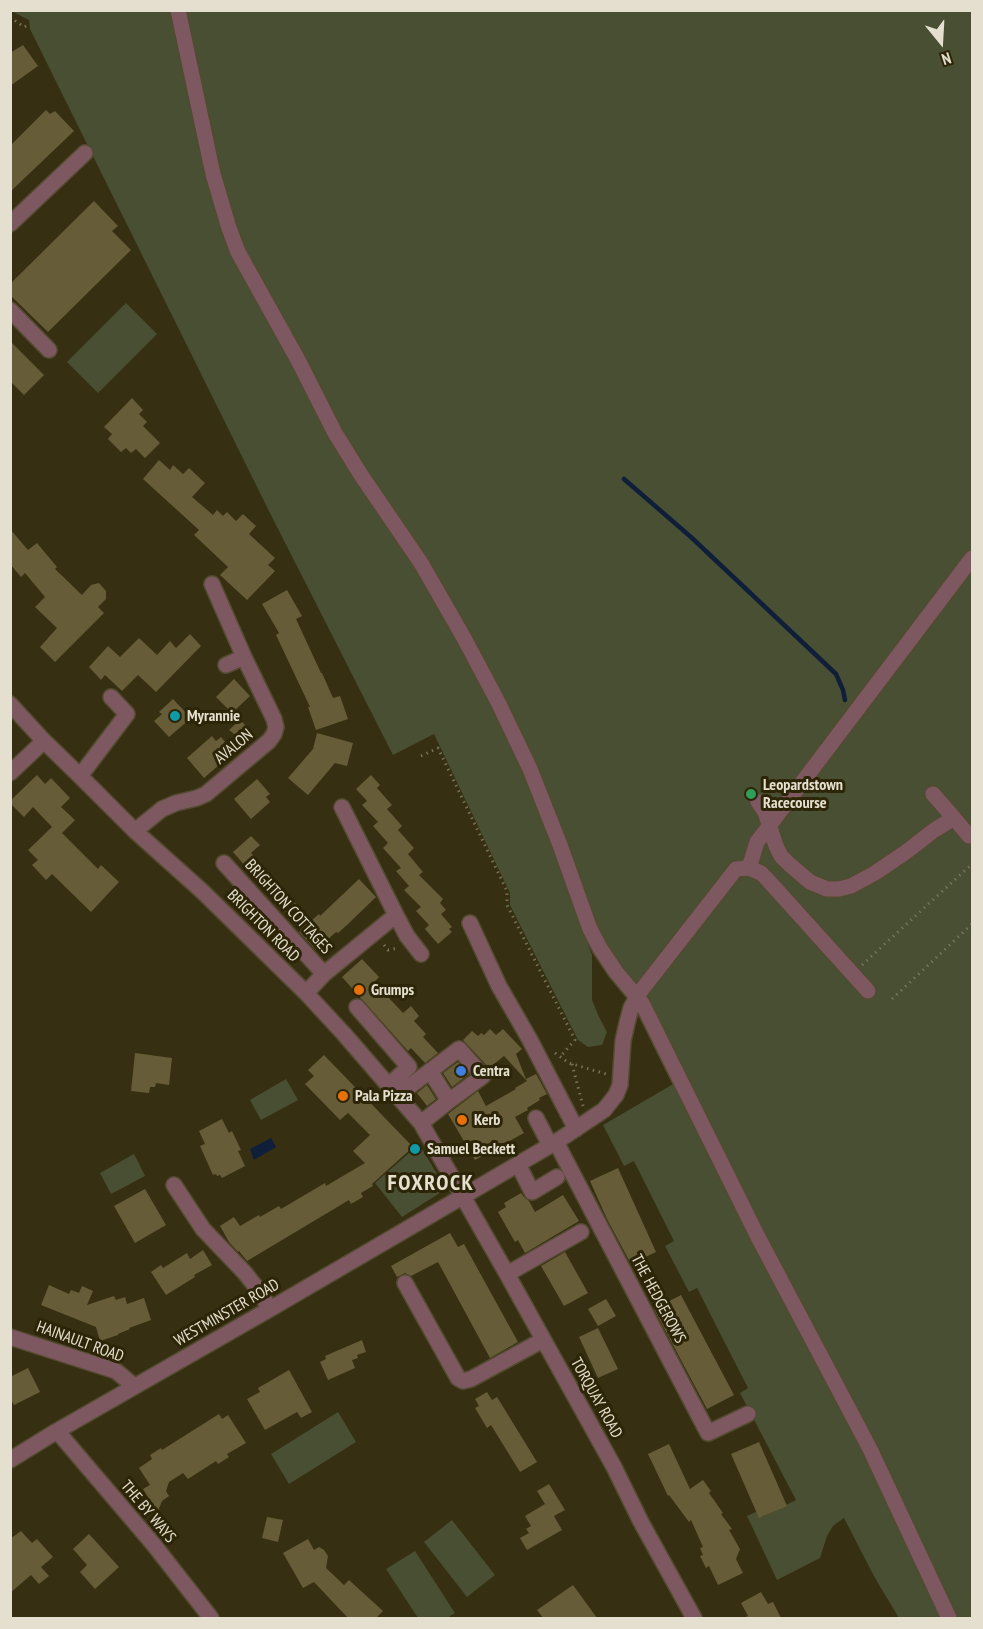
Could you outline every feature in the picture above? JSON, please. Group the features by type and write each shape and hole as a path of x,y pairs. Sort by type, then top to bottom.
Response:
{"street":[{"path":"178,10 213,174 238,252 298,360 335,433 421,563 484,674 530,769 590,929 616,972 642,1003 758,1237 870,1449 949,1618"},
{"path":"10,224 85,153"},
{"path":"10,310 49,350"},
{"path":"868,991 766,878 749,867 757,842 972,558"},
{"name":"AVALON","path":"135,831 162,809 206,794 269,741 274,734 276,727 274,719 212,584"},
{"path":"226,665 244,657"},
{"path":"80,776 127,714 111,697"},
{"name":"BRIGHTON ROAD","path":"10,704 135,831 203,892 306,993 344,1034 421,1123 462,1197"},
{"path":"10,773 44,741"},
{"path":"933,794 969,836"},
{"path":"758,802 765,812 781,856 810,882 827,889 851,886 875,873 954,818"},
{"path":"342,807 343,824 418,950"},
{"name":"BRIGHTON COTTAGES","path":"224,863 324,974"},
{"name":"WESTMINSTER ROAD","path":"10,1460 553,1144 576,1129 586,1114 604,1110 616,1095 620,1085 623,1041 631,1008 637,997 731,874 736,869 749,867"},
{"path":"306,993 324,974 396,915"},
{"path":"470,923 499,986 576,1129"},
{"path":"357,1007 409,1067 393,1090"},
{"path":"393,1090 430,1071 459,1048 483,1076 421,1123"},
{"path":"430,1071 449,1101"},
{"path":"536,1118 553,1144"},
{"name":"THE HEDGEROWS","path":"553,1144 708,1433 748,1414"},
{"path":"518,1164 532,1192 557,1177"},
{"path":"174,1185 203,1228 260,1291 270,1309"},
{"name":"TORQUAY ROAD","path":"462,1197 614,1467 641,1522 694,1618"},
{"path":"507,1274 581,1232"},
{"path":"405,1283 458,1378 463,1381 471,1379 543,1340"},
{"name":"HAINAULT ROAD","path":"10,1337 116,1371 134,1386"},
{"name":"THE BY WAYS","path":"57,1431 154,1545 211,1618"}],"path":[{"path":"10,16 24,27 29,26"},
{"path":"421,756 438,748 507,891 507,905 575,1040 560,1058"},
{"path":"852,974 972,864"},
{"path":"892,999 972,924"},
{"path":"372,934 388,950 399,948 418,950"},
{"path":"555,1053 572,1064 606,1074"},
{"path":"572,1064 586,1114"}],"green space":[{"name":"Leopardstown Racecourse","path":"11,11 972,11 972,1618 899,1618 844,1518 833,1526 827,1536 820,1558 777,1580 747,1516 758,1511 762,1517 796,1500 740,1393 748,1388 697,1288 689,1292 665,1246 674,1241 634,1161 624,1166 603,1125 675,1083 638,1014 609,976 558,859 592,955 592,1000 607,1032 602,1045 588,1047 578,1040 510,905 510,893 434,734 393,755 30,29 29,20"},
{"path":"126,303 157,334 98,393 67,362"},
{"path":"286,1079 298,1100 261,1120 250,1100"},
{"path":"419,1144 446,1189 402,1217 375,1183"},
{"path":"134,1154 145,1176 111,1194 100,1173"},
{"path":"338,1412 356,1442 289,1484 271,1454"},
{"path":"452,1520 495,1575 467,1597 424,1542"},
{"path":"415,1551 455,1613 447,1618 418,1618 386,1569"}],"water":[{"path":"271,1138 276,1147 254,1160 250,1149"}],"building":[{"path":"23,45 38,66 10,86 10,53"},
{"path":"46,110 50,114 55,111 74,131 10,192 11,145"},
{"path":"94,201 118,226 112,231 131,250 48,332 10,295 10,284"},
{"path":"10,341 44,375 24,395 10,381"},
{"path":"132,398 143,410 139,414 147,422 143,426 160,443 145,458 136,449 131,453 126,448 121,452 108,439 112,434 104,427"},
{"path":"159,460 170,470 173,465 183,474 189,468 205,483 192,497 213,515 217,510 223,516 227,512 236,521 243,514 256,526 249,534 275,558 268,565 275,571 247,600 220,575 228,567 194,535 199,530 143,479"},
{"path":"10,529 28,550 37,543 57,567 55,569 82,595 91,585 99,583 106,591 106,599 98,607 104,613 55,662 40,647 57,628 35,607 45,597 25,573 21,577 10,564"},
{"path":"287,590 302,616 296,619 321,673 333,698 340,696 348,719 316,730 308,707 310,707 276,635 279,633 262,604"},
{"path":"190,634 201,646 156,692 138,675 122,691 105,675 101,680 89,667 108,646 120,657 139,638 157,655 170,641 176,648"},
{"path":"234,679 250,696 232,713 216,697"},
{"name":"Myrannie","path":"173,699 191,718 169,737 154,721 162,714 159,712"},
{"path":"240,720 256,736 248,745 229,730"},
{"path":"317,733 353,743 347,766 335,763 308,795 288,778 313,749"},
{"path":"212,736 216,741 221,737 234,752 204,778 187,758"},
{"path":"37,775 45,784 51,778 70,798 61,807 75,820 62,833 98,869 101,865 119,882 91,912 52,874 46,880 32,865 38,860 28,850 52,827 33,807 24,817 10,801"},
{"path":"371,775 380,785 377,788 392,805 387,809 402,826 398,830 414,848 408,854 423,872 419,875 443,899 440,903 446,910 441,914 452,927 449,929 452,932 438,944 425,929 429,925 416,911 421,907 404,890 409,886 396,871 401,868 383,848 388,843 373,826 378,822 362,805 367,801 356,789"},
{"path":"257,779 270,794 266,797 270,802 251,819 234,799"},
{"path":"251,836 260,845 251,853 311,921 319,914 320,916 359,879 376,897 338,933 336,932 316,950 233,852"},
{"path":"362,959 379,977 374,982 403,1013 411,1006 419,1016 414,1021 426,1034 423,1037 438,1053 425,1063 411,1048 408,1051 342,977"},
{"path":"490,1029 496,1035 503,1029 522,1049 516,1054 526,1079 536,1074 547,1094 527,1108 528,1110 515,1117 524,1133 475,1160 448,1114 478,1091 486,1106 527,1081 504,1056 489,1068 463,1040 472,1031 478,1036 481,1033 484,1035"},
{"path":"135,1053 172,1058 169,1085 156,1083 155,1087 150,1087 149,1093 131,1091"},
{"path":"324,1055 413,1147 372,1184 373,1186 361,1193 363,1197 351,1204 349,1200 247,1261 229,1242 220,1226 234,1217 240,1226 279,1206 281,1209 365,1163 353,1151 370,1135 348,1113 340,1120 305,1084 314,1076 308,1070"},
{"path":"458,1062 469,1074 452,1087 443,1073"},
{"path":"427,1085 436,1099 427,1106 417,1093"},
{"path":"222,1119 229,1133 232,1131 241,1150 238,1151 245,1166 222,1178 220,1175 213,1175 200,1146 205,1144 199,1131"},
{"path":"618,1168 656,1252 631,1264 590,1181"},
{"path":"145,1189 166,1225 135,1243 114,1206"},
{"path":"521,1193 535,1212 563,1195 579,1221 525,1253 518,1240 515,1242 498,1212 506,1207 504,1203"},
{"path":"450,1233 458,1247 464,1244 518,1342 490,1358 438,1262 411,1276 405,1273 397,1277 391,1266"},
{"path":"203,1250 212,1265 166,1295 151,1272 161,1265 163,1268 187,1253 190,1259"},
{"path":"565,1252 588,1293 564,1306 541,1266"},
{"path":"49,1285 69,1294 71,1290 79,1293 82,1286 93,1291 87,1305 114,1296 116,1300 125,1297 127,1304 144,1298 151,1320 100,1341 96,1327 41,1305"},
{"path":"681,1295 734,1395 707,1409 654,1309"},
{"path":"606,1299 616,1316 598,1326 588,1309"},
{"path":"598,1328 618,1369 598,1378 579,1337"},
{"path":"362,1340 366,1352 357,1355 358,1358 352,1360 355,1368 328,1380 320,1362 326,1359 325,1356"},
{"path":"28,1368 40,1392 14,1405 10,1398 10,1377"},
{"path":"289,1370 312,1412 301,1418 297,1412 265,1430 247,1399 260,1392 258,1388"},
{"path":"487,1392 492,1400 497,1397 537,1462 520,1472 491,1425 487,1428 475,1408 479,1406 475,1399"},
{"path":"219,1414 222,1419 228,1415 246,1443 227,1454 229,1457 218,1464 216,1461 188,1479 183,1473 169,1482 166,1491 169,1496 162,1501 158,1511 150,1509 144,1501 148,1497 143,1489 150,1485 139,1468 152,1459 150,1455 161,1448 162,1450"},
{"path":"759,1442 787,1506 759,1518 731,1454"},
{"path":"669,1444 690,1489 703,1480 711,1491 709,1493 732,1529 729,1530 740,1549 736,1559 743,1573 718,1585 709,1566 706,1568 700,1556 703,1555 700,1548 703,1547 691,1520 689,1522 668,1496 648,1454"},
{"path":"549,1484 565,1510 554,1516 562,1530 527,1550 520,1538 529,1533 526,1529 531,1526 525,1516 545,1504 537,1491"},
{"path":"267,1517 283,1520 278,1542 262,1538"},
{"path":"21,1531 32,1543 37,1539 53,1557 41,1567 49,1576 39,1584 31,1575 10,1593 10,1539"},
{"path":"89,1534 119,1567 95,1589 80,1572 87,1565 73,1549"},
{"path":"308,1539 314,1550 319,1547 328,1556 326,1568 344,1585 349,1580 383,1611 376,1618 348,1618 314,1582 303,1588 283,1553"},
{"path":"573,1585 597,1618 543,1618 537,1610"},
{"path":"761,1592 768,1604 773,1602 781,1618 743,1618 748,1616 741,1603"}],"waterway":[{"path":"624,479 692,538 836,674 845,700"}],"place":[{"name":"Myrannie","path":"175,716"},
{"name":"Leopardstown Racecourse","path":"751,794"},
{"name":"Grumps","path":"359,990"},
{"name":"Centra","path":"461,1071"},
{"name":"Pala Pizza","path":"343,1096"},
{"name":"Kerb","path":"462,1120"},
{"name":"Samuel Beckett","path":"415,1149"}],"district":[{"name":"FOXROCK","path":"431,1184"}]}
